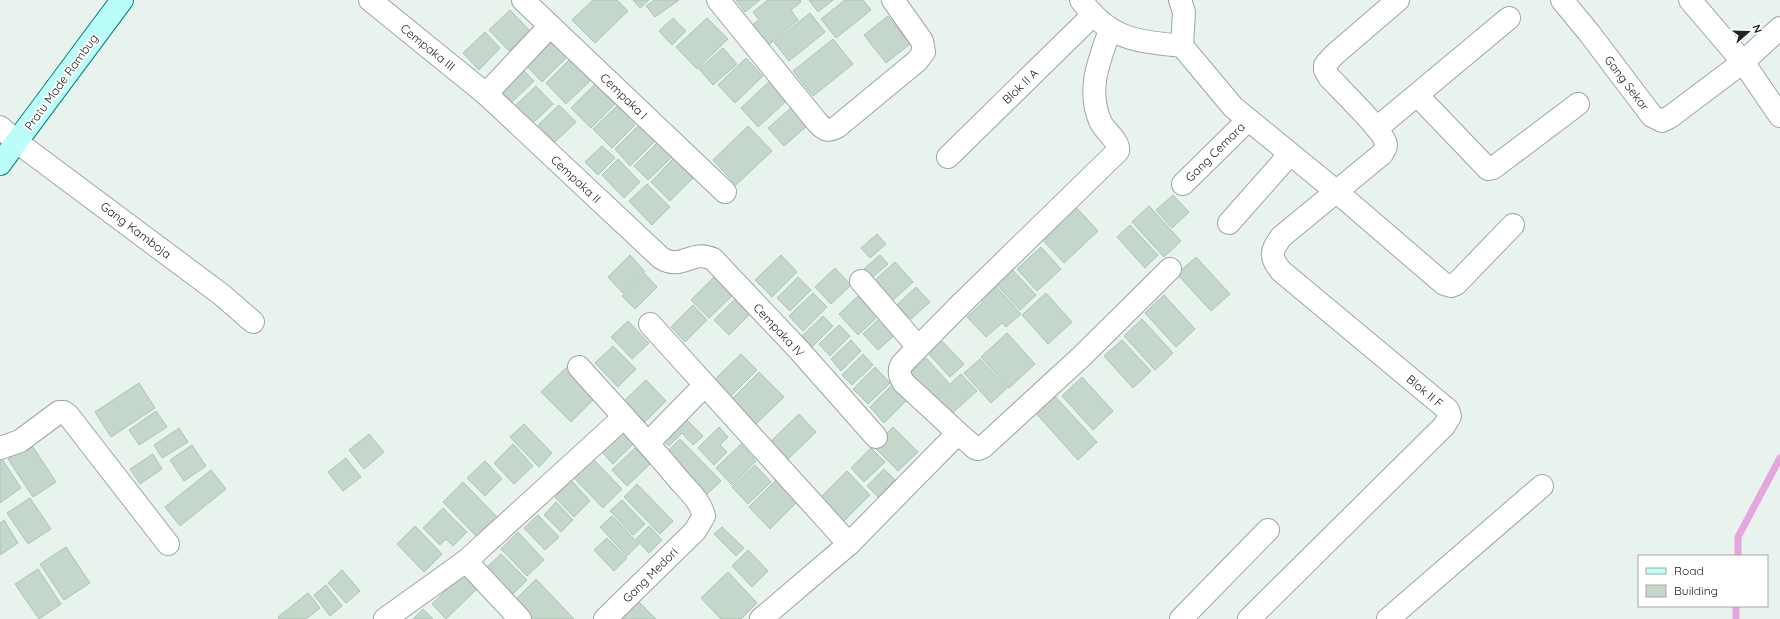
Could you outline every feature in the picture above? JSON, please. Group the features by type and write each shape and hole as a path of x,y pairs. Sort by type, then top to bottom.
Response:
{"street":[{"name":"Pratu Made Rambug","path":"0,164 122,0"},
{"name":"Cempaka III","path":"370,0 486,94"},
{"name":"Cempaka I","path":"523,0 725,192"},
{"path":"718,0 817,122 823,129 828,130 837,127 916,61 924,52 922,41 893,0"},
{"path":"1180,0 1184,12 1182,46 1228,102 1289,155 1337,192 1444,284 1451,286 1456,284 1513,225"},
{"path":"1337,192 1382,154 1386,146 1384,138 1376,128 1329,77 1325,70 1325,65 1334,55 1398,0"},
{"name":"Gang Sekar","path":"1562,0 1656,120 1662,121 1670,117 1743,62"},
{"path":"1690,0 1743,62 1780,116"},
{"path":"1087,8 1110,30 1135,40 1182,46"},
{"name":"Blok II A","path":"948,157 1087,8"},
{"path":"1376,128 1509,18"},
{"path":"486,94 550,26"},
{"path":"1743,62 1780,28"},
{"path":"1110,30 1097,67 1093,90 1097,112 1101,123 1107,133 1117,144 1118,151 918,347 902,364 899,369 900,377 958,433 978,449 1082,356 1170,269"},
{"name":"Cempaka II","path":"486,94 668,262"},
{"path":"1417,95 1484,166 1491,169 1578,104"},
{"name":"Gang Cemara","path":"1183,184 1248,120"},
{"name":"Gang Kamboja","path":"0,127 17,142 222,294 253,322"},
{"path":"1229,223 1289,155"},
{"name":"Blok II F","path":"1249,619 1444,426 1450,416 1448,410 1280,271 1273,261 1272,253 1281,237 1337,192"},
{"name":"Cempaka IV","path":"668,262 673,263 704,255 713,259 799,350 876,437"},
{"path":"861,281 918,347"},
{"path":"650,324 704,386 849,544"},
{"name":"Gang Medori","path":"579,367 648,443 702,506 704,516 695,531 605,619"},
{"path":"648,443 704,386"},
{"path":"0,448 20,441 59,412 64,412 68,415 168,544"},
{"path":"385,619 466,561 624,417"},
{"path":"761,619 849,544 958,433"},
{"path":"1388,619 1542,486"},
{"path":"1181,619 1268,530"},
{"path":"466,561 520,619"}],"building":[{"path":"593,0 617,0 628,11 595,43 572,20"},
{"path":"633,0 649,0 640,8"},
{"path":"654,0 679,0 655,17 646,6"},
{"path":"736,0 760,0 745,12"},
{"path":"768,0 800,0 801,2 791,10 798,20 767,46 751,26 759,20 753,12"},
{"path":"809,0 833,0 818,12"},
{"path":"845,0 863,0 871,10 836,38 821,19"},
{"path":"510,10 530,31 509,51 489,30"},
{"path":"810,13 825,32 789,61 774,42"},
{"path":"888,16 910,44 886,63 864,35"},
{"path":"673,18 686,31 672,45 659,31"},
{"path":"707,18 728,39 697,69 676,47"},
{"path":"485,32 500,48 479,70 463,53"},
{"path":"549,36 568,56 542,82 523,62"},
{"path":"833,39 853,64 813,96 793,71"},
{"path":"723,48 737,64 713,85 699,69"},
{"path":"746,58 763,76 735,103 718,85"},
{"path":"570,59 590,81 566,104 546,83"},
{"path":"518,65 534,81 512,102 497,86"},
{"path":"773,78 791,97 758,127 741,108"},
{"path":"595,84 615,104 591,128 571,108"},
{"path":"536,86 553,104 533,123 515,106"},
{"path":"559,105 576,122 555,142 538,125"},
{"path":"617,106 635,125 612,148 593,129"},
{"path":"792,107 808,125 784,146 768,128"},
{"path":"639,125 655,141 630,166 615,149"},
{"path":"748,126 772,151 736,185 713,160"},
{"path":"658,142 672,157 648,180 634,166"},
{"path":"602,146 615,158 598,175 585,162"},
{"path":"674,158 693,178 670,201 651,182"},
{"path":"618,159 640,182 624,198 602,175"},
{"path":"647,184 670,207 652,225 629,201"},
{"path":"1173,195 1189,212 1172,228 1156,210"},
{"path":"1074,205 1098,231 1064,263 1040,237"},
{"path":"1149,206 1181,241 1164,257 1132,222"},
{"path":"1130,225 1158,255 1145,268 1117,237"},
{"path":"877,234 886,244 870,258 861,248"},
{"path":"1041,247 1061,269 1037,291 1017,269"},
{"path":"630,255 645,272 623,293 608,277"},
{"path":"781,255 797,272 772,297 755,280"},
{"path":"880,255 888,264 872,278 864,269"},
{"path":"1196,257 1230,294 1211,311 1177,274"},
{"path":"895,262 913,282 892,301 874,281"},
{"path":"1008,265 1036,295 1020,310 993,280"},
{"path":"835,268 851,285 831,304 815,287"},
{"path":"718,273 736,292 709,318 691,300"},
{"path":"645,274 657,287 635,309 622,296"},
{"path":"798,277 811,290 790,311 777,298"},
{"path":"993,283 1021,314 1006,327 1002,323 986,337 967,317 983,302 978,297"},
{"path":"916,287 930,302 911,319 897,305"},
{"path":"813,293 827,307 803,331 789,316"},
{"path":"1046,293 1072,322 1048,344 1022,315"},
{"path":"739,295 754,310 729,335 714,320"},
{"path":"1164,295 1195,329 1176,347 1145,313"},
{"path":"858,296 877,317 858,335 839,314"},
{"path":"693,305 707,320 685,342 671,327"},
{"path":"823,316 833,326 812,347 802,336"},
{"path":"882,316 897,333 878,350 863,334"},
{"path":"1142,319 1173,353 1155,370 1124,336"},
{"path":"628,321 649,343 632,359 611,337"},
{"path":"839,325 850,336 830,356 819,344"},
{"path":"1007,333 1035,364 1009,388 981,357"},
{"path":"939,338 964,364 950,377 926,351"},
{"path":"851,340 861,351 841,371 831,359"},
{"path":"1122,340 1151,371 1133,388 1104,356"},
{"path":"613,346 636,369 618,387 595,363"},
{"path":"741,354 757,370 729,398 713,381"},
{"path":"863,354 873,365 852,385 842,375"},
{"path":"926,358 949,383 933,398 910,373"},
{"path":"980,359 1007,388 991,403 964,373"},
{"path":"570,364 599,394 571,422 541,392"},
{"path":"875,367 890,383 868,404 853,389"},
{"path":"759,372 784,397 756,424 732,399"},
{"path":"961,374 977,391 949,416 934,399"},
{"path":"1082,377 1113,411 1093,430 1062,396"},
{"path":"646,380 666,401 645,422 624,401"},
{"path":"139,383 155,408 111,437 95,412"},
{"path":"892,385 907,400 884,423 870,407"},
{"path":"1052,393 1097,442 1078,460 1033,410"},
{"path":"156,411 167,427 139,445 129,430"},
{"path":"799,414 816,432 785,462 768,444"},
{"path":"682,415 703,436 693,445 682,433 669,446 660,437"},
{"path":"524,424 552,453 539,467 510,437"},
{"path":"622,426 636,441 613,464 599,449"},
{"path":"719,427 728,437 720,445 727,452 714,465 698,448"},
{"path":"893,427 918,452 898,471 874,447"},
{"path":"179,428 188,442 162,458 154,445"},
{"path":"369,434 384,452 364,469 349,450"},
{"path":"680,439 721,481 706,495 666,453"},
{"path":"31,444 56,482 33,497 8,459"},
{"path":"513,444 533,466 514,484 494,463"},
{"path":"741,444 756,461 732,485 716,468"},
{"path":"192,445 206,466 184,481 170,460"},
{"path":"635,448 650,464 627,486 612,470"},
{"path":"871,448 885,462 864,482 851,468"},
{"path":"153,454 162,469 140,484 130,469"},
{"path":"0,456 21,488 0,503"},
{"path":"591,457 622,489 603,508 572,476"},
{"path":"346,458 361,477 343,491 328,472"},
{"path":"485,461 502,479 485,496 467,478"},
{"path":"755,465 771,482 748,504 732,487"},
{"path":"884,469 895,480 878,497 867,486"},
{"path":"211,470 226,489 180,526 165,507"},
{"path":"847,471 870,495 841,524 818,500"},
{"path":"571,480 590,501 574,517 555,497"},
{"path":"776,480 797,502 770,529 749,507"},
{"path":"463,482 497,517 477,537 443,502"},
{"path":"637,484 673,521 660,534 624,497"},
{"path":"30,498 51,529 28,544 7,513"},
{"path":"622,500 645,524 633,535 610,511"},
{"path":"556,502 573,520 561,532 544,515"},
{"path":"443,508 467,532 453,546 446,539 440,545 423,528"},
{"path":"538,515 559,537 545,550 524,528"},
{"path":"612,516 639,544 627,556 600,527"},
{"path":"4,520 18,543 0,555 0,523"},
{"path":"415,526 442,554 424,572 397,544"},
{"path":"649,526 662,540 649,553 636,539"},
{"path":"722,527 744,548 736,556 714,534"},
{"path":"518,532 544,560 527,576 501,549"},
{"path":"607,538 627,558 614,571 594,550"},
{"path":"66,547 90,583 64,600 40,564"},
{"path":"748,550 768,571 752,587 732,566"},
{"path":"501,554 527,580 509,598 483,571"},
{"path":"38,569 61,604 39,619 15,584"},
{"path":"342,570 360,591 346,603 328,583"},
{"path":"728,572 757,603 741,619 721,619 701,598"},
{"path":"463,573 478,588 446,619 432,604"},
{"path":"536,579 574,619 529,619 513,602"},
{"path":"326,585 342,606 330,616 314,595"},
{"path":"308,593 320,608 306,619 279,619 278,617"},
{"path":"638,601 656,619 620,619"},
{"path":"423,609 433,619 413,619"}],"waterway":[{"path":"1738,555 1738,537 1780,458"},
{"path":"1736,607 1736,619"}]}
